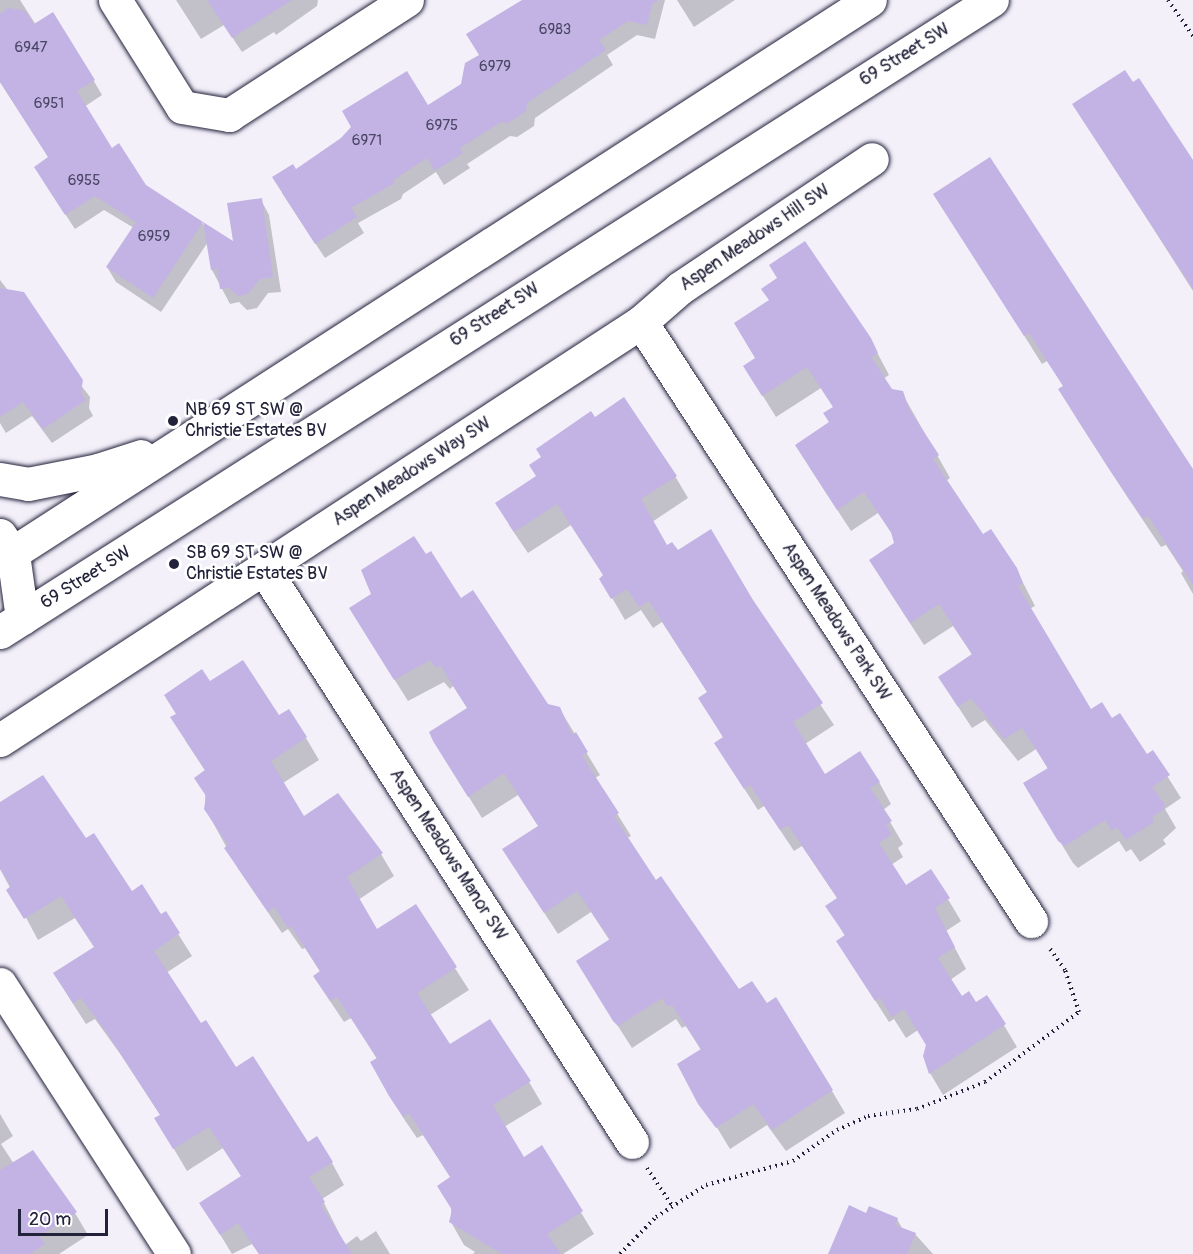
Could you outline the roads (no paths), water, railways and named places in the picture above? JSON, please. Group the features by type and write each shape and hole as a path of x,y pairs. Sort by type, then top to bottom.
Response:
{"street":[{"path":"115,0 182,107 229,115 407,0"},
{"path":"7,618 4,550 186,441 870,0"},
{"name":"69 Street SW","path":"7,618 992,0"},
{"name":"Aspen Meadows Hill SW","path":"641,322 681,288 872,159"},
{"name":"Aspen Meadows Way SW","path":"0,740 641,322"},
{"name":"Aspen Meadows Park SW","path":"641,322 1031,921"},
{"path":"0,478 28,484 62,478 186,441"},
{"name":"Aspen Meadows Manor SW","path":"264,569 632,1142"},
{"path":"0,984 174,1254"}],"place":[{"name":"NB 69 ST SW @ Christie Estates BV","path":"173,421"},
{"name":"SB 69 ST SW @ Christie Estates BV","path":"174,564"}]}
